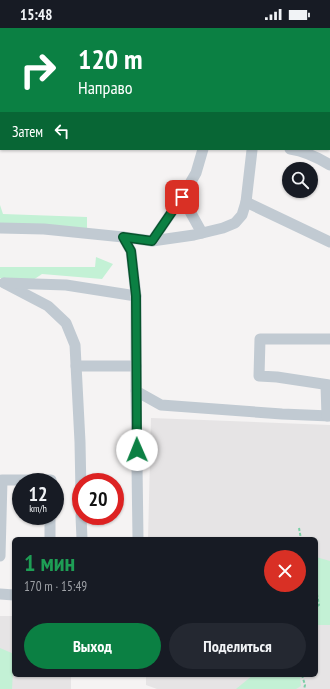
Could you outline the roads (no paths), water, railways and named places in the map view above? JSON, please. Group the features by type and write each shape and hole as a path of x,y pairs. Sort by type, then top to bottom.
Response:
{"lane":[{"path":"152,241 182,197 196,172 203,150"},
{"path":"0,228 44,229 152,241 202,233 235,223 242,215 246,202 254,150"},
{"path":"296,150 318,158 330,165"},
{"path":"182,197 202,233"},
{"path":"246,202 330,242"},
{"path":"123,237 131,251 136,296 138,537"},
{"path":"2,283 66,285 136,296"},
{"path":"2,283 48,306 66,323 75,345 81,473"},
{"path":"136,391 161,405 275,414 328,416 328,385 277,376 259,376 260,339 330,339"},
{"path":"76,366 136,366"},
{"path":"0,556 2,480 12,480"},
{"path":"50,525 50,537"},
{"path":"81,525 82,537"},
{"path":"0,594 12,595"}]}
